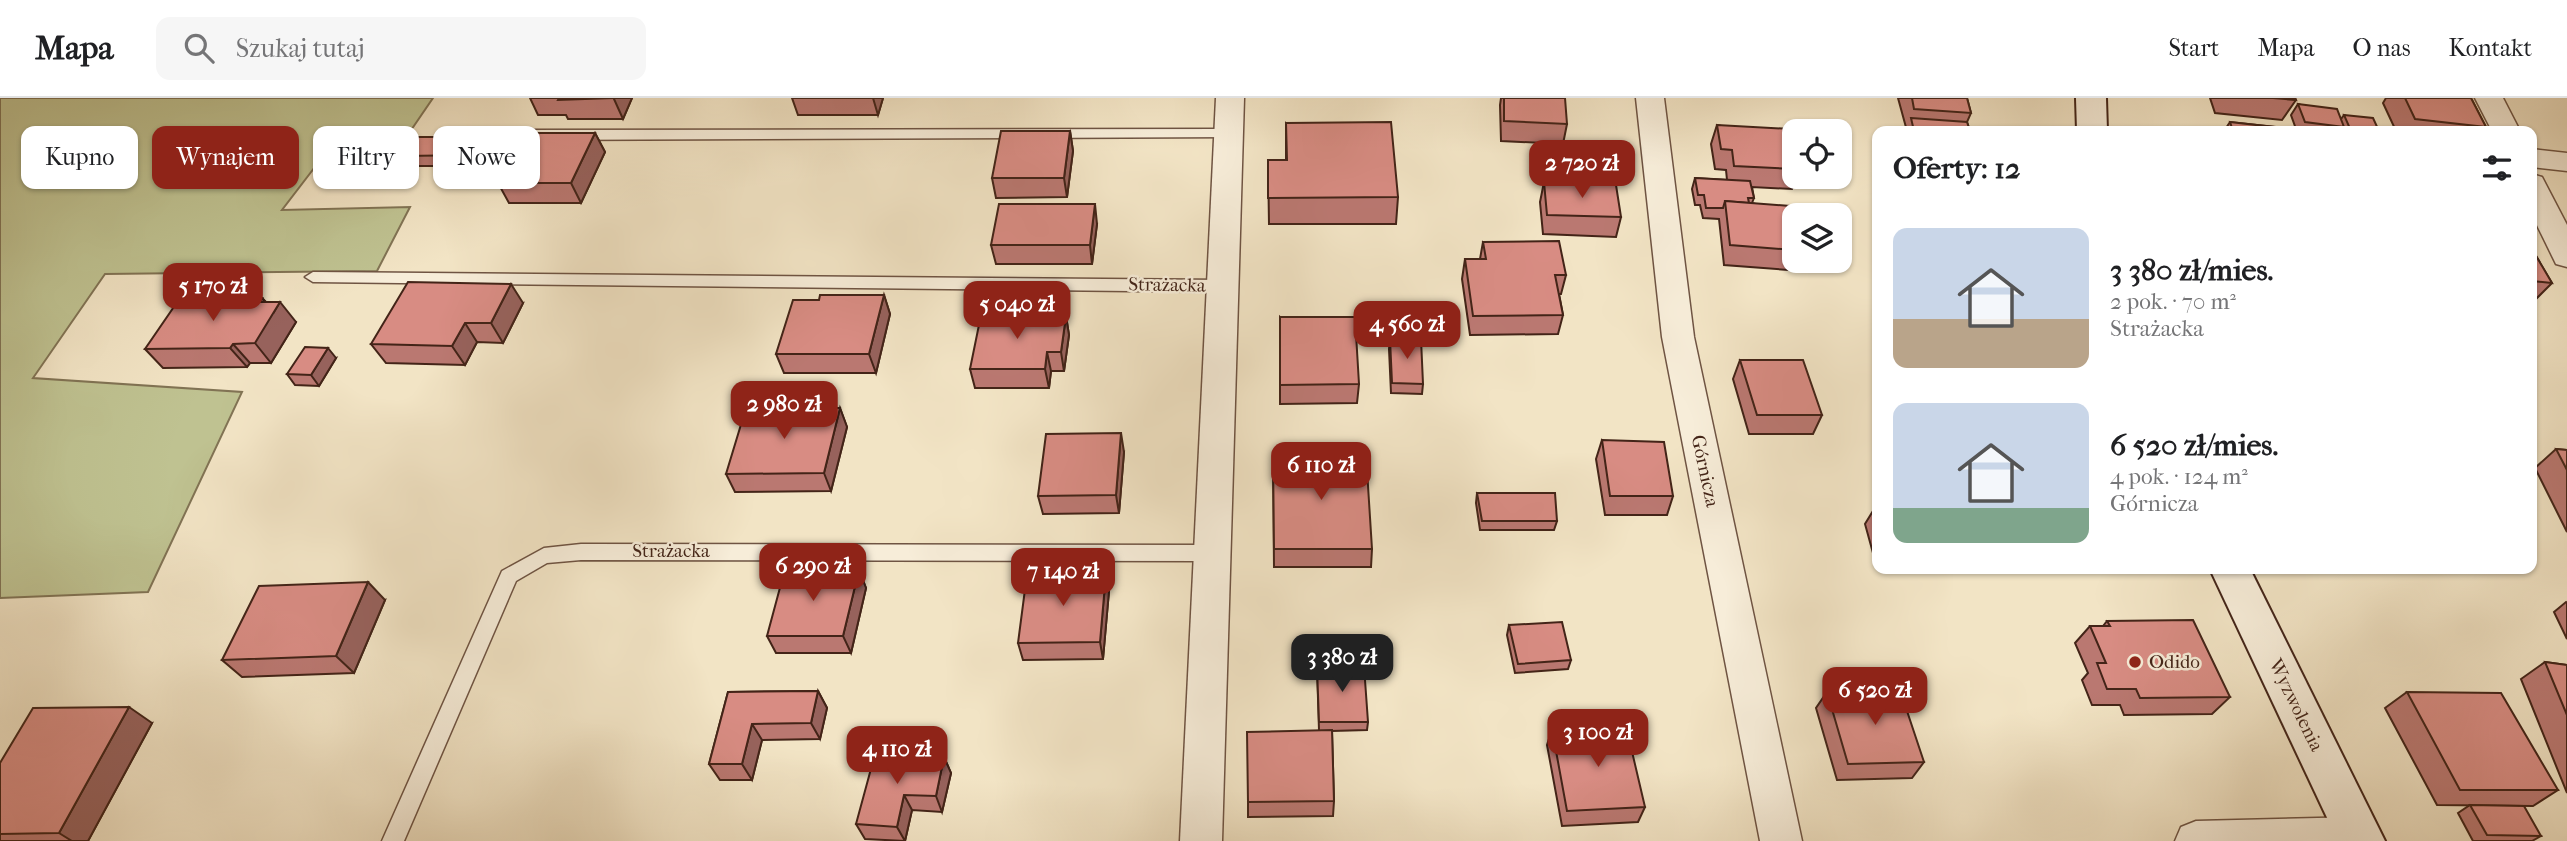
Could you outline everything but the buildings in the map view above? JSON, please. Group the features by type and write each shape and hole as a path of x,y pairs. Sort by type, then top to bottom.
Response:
{"main road":[{"path":"2091,98 2092,126"},
{"name":"Wyzwolenia","path":"2232,574 2361,839"}],"street":[{"name":"Strażacka","path":"1201,841 1230,98"},
{"name":"Górnicza","path":"1650,98 1678,337 1781,841"},
{"path":"2489,98 2503,126"},
{"path":"2537,159 2567,162"},
{"path":"2537,194 2567,256"},
{"path":"2196,841 2361,839"}],"lane":[{"path":"540,135 1228,134"},
{"name":"Strażacka","path":"313,277 1223,286"},
{"name":"Strażacka","path":"393,841 509,576 544,556 581,552 741,551 1212,553"}],"green space":[{"path":"0,98 433,98 414,126 313,126 313,170 299,188 299,126 152,126 152,189 298,189 282,210 410,207 377,271 105,274 33,378 242,392 148,592 0,598"}],"place":[{"name":"Odido","path":"2135,662"}]}
